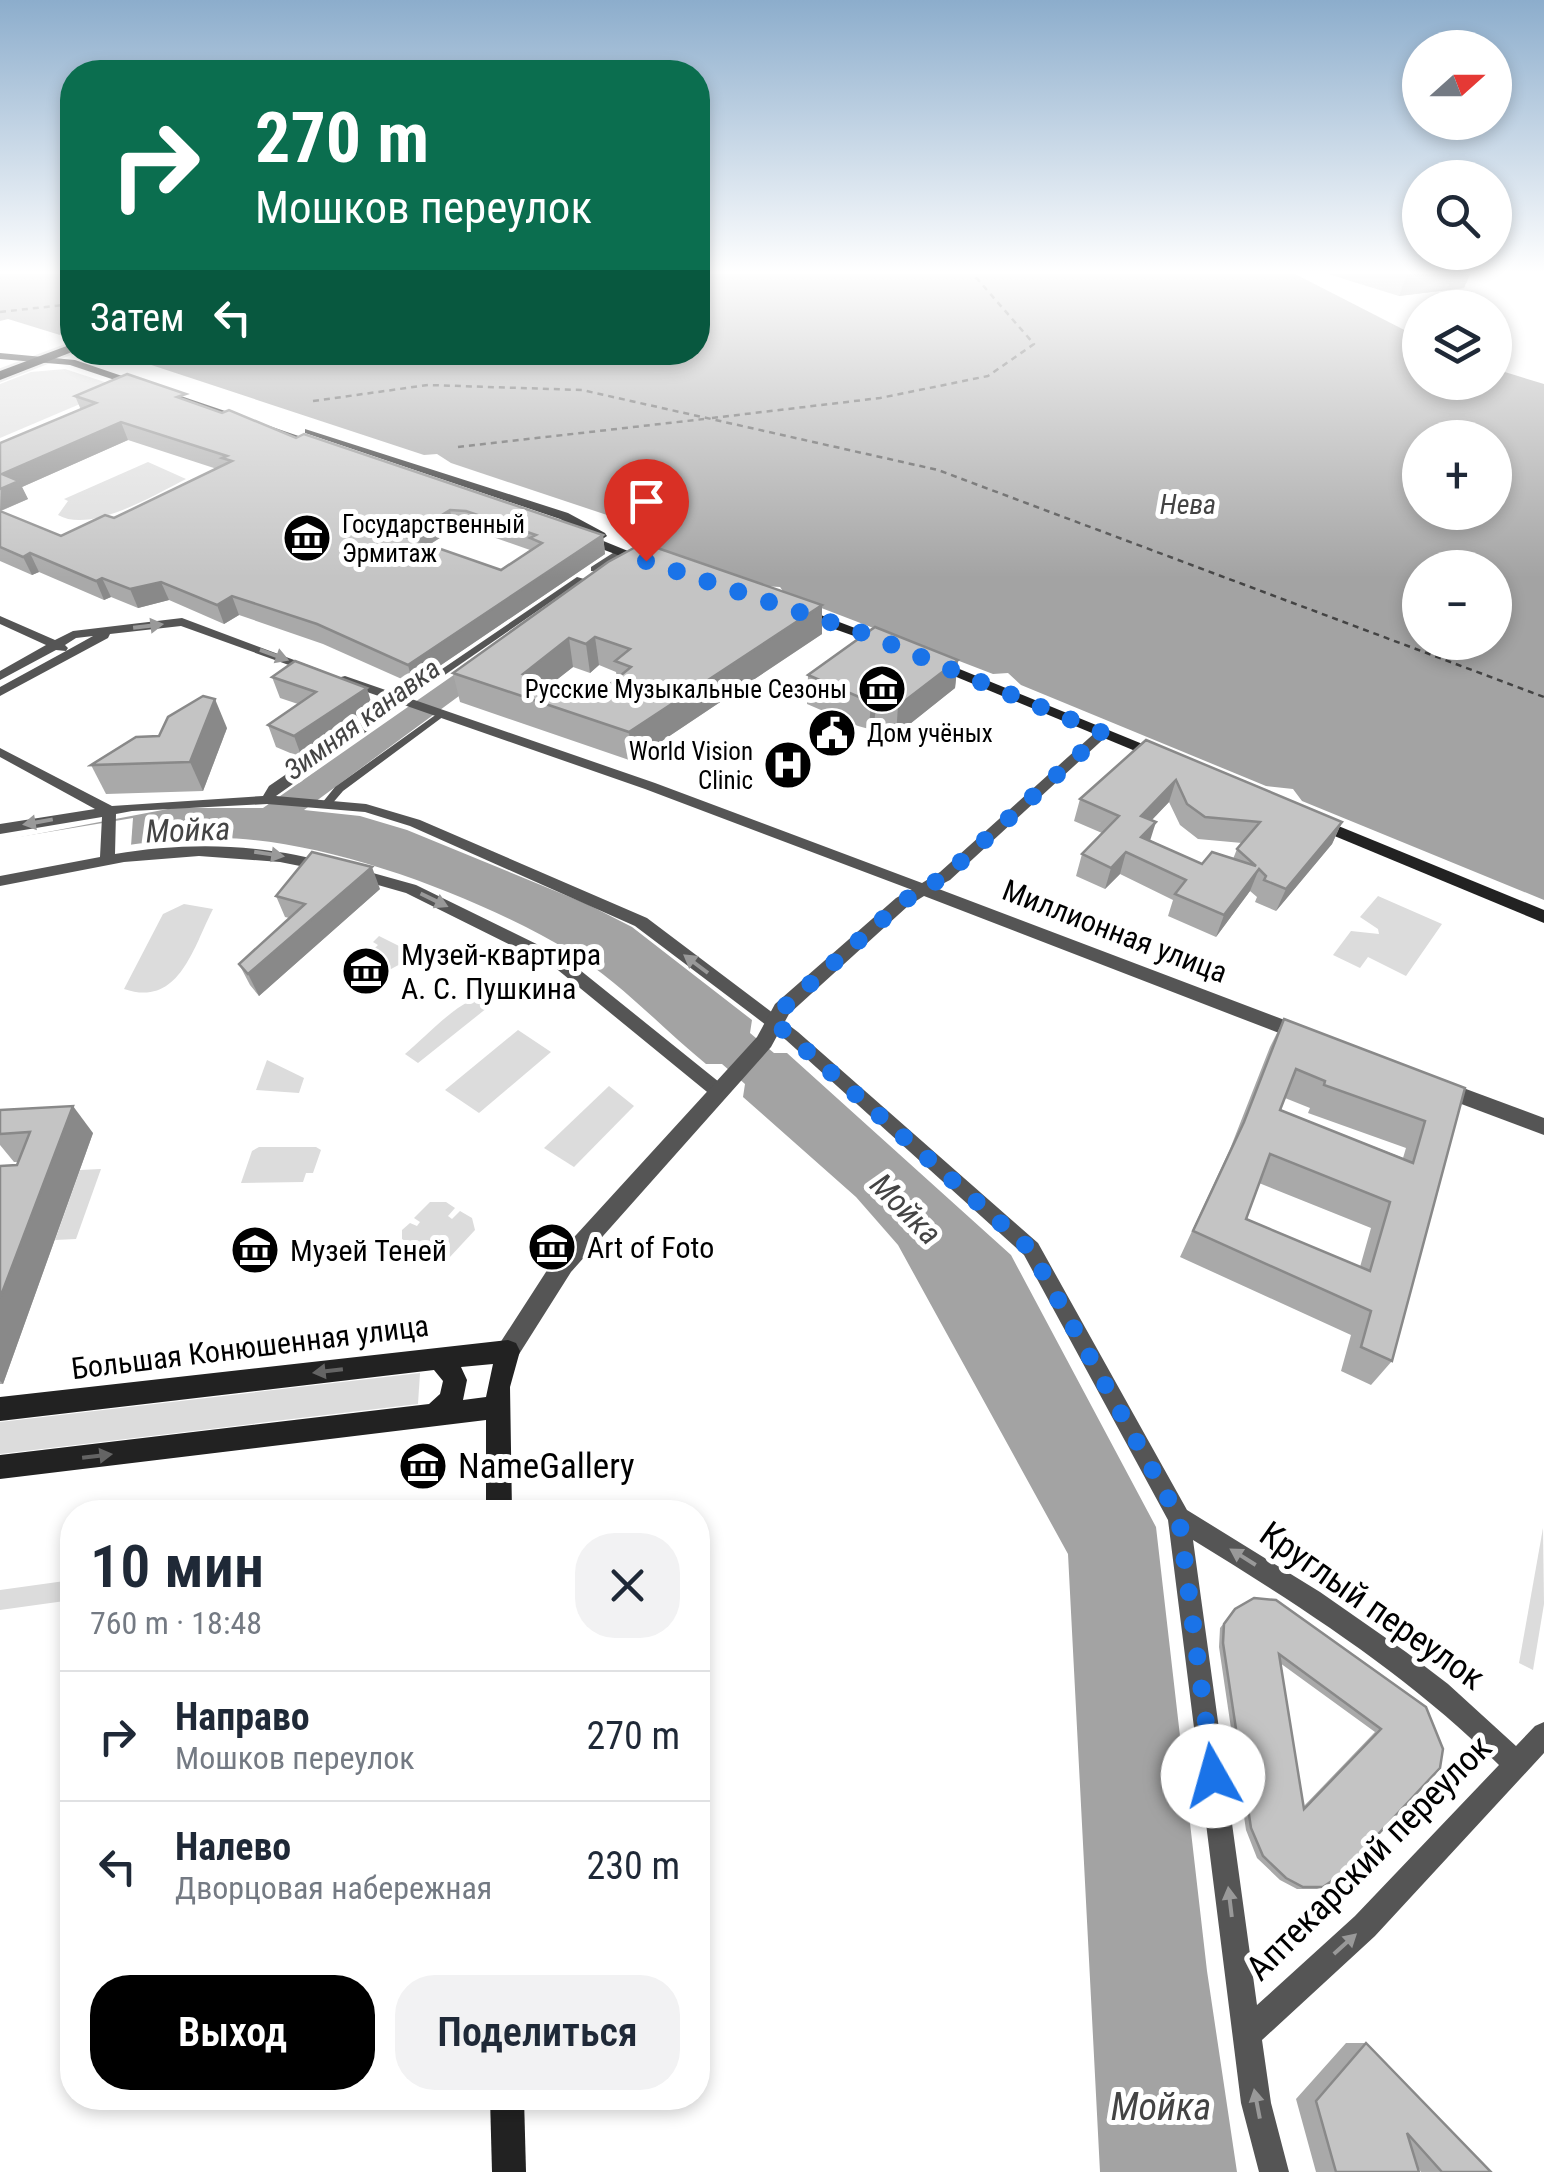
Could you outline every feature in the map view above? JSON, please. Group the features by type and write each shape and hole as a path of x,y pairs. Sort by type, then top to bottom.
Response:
{"main road":[{"path":"113,375 462,492 662,566"},
{"path":"144,375 564,516 592,530 621,553"},
{"path":"778,604 900,648"},
{"path":"917,656 1177,764"},
{"path":"1305,817 1544,917"},
{"path":"499,1500 498,1387 508,1351"},
{"name":"Большая Конюшенная улица","path":"0,1409 508,1351"},
{"path":"422,1416 444,1410 455,1390 452,1370 425,1359"},
{"path":"0,1468 498,1407"},
{"path":"508,2110 508,2172"}],"street":[{"path":"594,570 621,553"},
{"path":"270,800 274,789 580,579"},
{"path":"0,620 72,653"},
{"path":"0,676 73,635 182,622 406,702"},
{"path":"0,692 114,630"},
{"name":"Миллионная улица","path":"406,702 650,786 1324,1043"},
{"path":"321,803 439,714"},
{"path":"508,1351 544,1289 725,1084 769,1032 782,1009 851,947 945,876 1103,733"},
{"path":"0,752 109,816"},
{"path":"0,832 177,802 321,803 366,808 415,823 623,913 1030,1249 1179,1518 1256,2103 1274,2172"},
{"path":"107,855 109,816"},
{"path":"0,880 107,855 163,849 242,850 411,889 559,962 725,1084"},
{"path":"1414,1078 1544,1128"},
{"name":"Круглый переулок","path":"1179,1518 1280,1580 1448,1698 1515,1763"},
{"name":"Аптекарский переулок","path":"1247,2034 1365,1926 1544,1735"}],"shaded area":[{"path":"22,375 84,375 120,387 0,438 0,384"},
{"path":"148,462 186,479 105,516 72,520 58,515 68,501 64,499"},
{"path":"1378,896 1442,924 1406,976 1368,957 1360,968 1333,955 1351,931 1379,934 1378,929 1360,917"},
{"path":"184,904 213,909 182,971 158,990 143,993 124,989 163,914"},
{"path":"379,936 417,955 380,975 361,962 378,945 373,942"},
{"path":"507,992 418,1063 405,1054 465,1004 492,993"},
{"path":"518,1030 551,1052 479,1113 445,1090"},
{"path":"267,1060 304,1078 299,1093 256,1090"},
{"path":"609,1086 634,1106 574,1167 544,1148"},
{"path":"259,1147 321,1150 313,1173 306,1173 303,1182 241,1183 252,1151"},
{"path":"101,1169 76,1239 55,1240 80,1170"},
{"path":"430,1202 446,1202 455,1208 448,1216 452,1219 460,1211 472,1218 475,1230 449,1258 437,1261 402,1239 402,1230 410,1223 417,1226 420,1222 414,1218"},
{"path":"420,1373 418,1404 0,1454 0,1422"},
{"path":"1543,1528 1544,1604 1533,1670 1519,1663"},
{"path":"60,1582 60,1602 0,1610 0,1590"}],"water":[{"name":"Нева","path":"183,375 1402,375 1402,400 1512,400 1512,375 1544,384 1544,900 1302,801 1293,789 1266,786 1021,685 1008,673 993,674 785,594 780,587 760,586 652,554 304,810 360,816 407,830 587,904 632,927 752,1020 750,1033 774,1053 787,1053 1011,1255 1156,1527 1207,1971 1237,2172 1100,2172 1068,1554 898,1245 856,1197 743,1097 745,1084 722,1064 706,1064 589,964 534,931 448,892 401,874 306,848 218,838 136,844 0,867 0,841 173,808 263,808 636,548 630,528 616,518 451,463 437,454 424,455"}],"pier":[{"path":"133,818 131,846 0,868 0,840"}],"building":[{"path":"131,375 186,394 177,397 222,413 229,410 296,438 304,434 603,535 408,665 317,624 232,596 217,605 161,582 130,589 102,578 96,581 30,553 23,557 0,547 0,511 61,536 105,515 114,518 232,461 222,458 227,456 121,422 2,474 19,481 0,489 0,443 96,403 75,396","holes":["450,510 466,511 536,535 530,538 542,543 501,570 406,537"]},
{"path":"643,543 822,605 629,732 453,673 608,562","holes":["595,637 630,649 615,661 631,667 592,699 523,674 569,638 586,644"]},
{"path":"875,627 958,660 898,706 877,696 871,700 859,697 808,675"},
{"path":"295,661 367,688 294,736 268,725 316,692 272,677"},
{"path":"203,696 215,699 190,762 91,765 136,737 159,736 168,717"},
{"path":"1146,740 1342,822 1286,889 1264,880 1266,876 1259,869 1224,915 1175,894 1186,880 1126,852 1111,868 1082,854 1119,816 1080,799","holes":["1176,780 1187,804 1205,817 1260,822 1237,849 1256,866 1212,852 1202,864 1141,837 1156,822 1141,816"]},
{"path":"312,852 372,867 248,974 239,964 305,904 276,896"},
{"path":"1284,1019 1465,1088 1392,1361 1361,1347 1371,1311 1193,1231 1244,1122","holes":["1296,1069 1325,1081 1324,1085 1425,1121 1413,1163 1280,1110","1270,1154 1390,1202 1370,1271 1246,1219"]},
{"path":"73,1106 0,1298 0,1166 17,1165 30,1132 0,1134 0,1110"},
{"path":"1254,1598 1276,1600 1426,1707 1443,1749 1440,1768 1339,1876 1323,1887 1303,1887 1286,1878 1263,1856 1251,1828 1223,1643 1224,1624 1235,1609","holes":["1279,1654 1381,1729 1304,1809"]},
{"path":"1366,2043 1491,2172 1442,2172 1407,2133 1419,2172 1336,2172 1316,2101"}],"ferry route":[{"path":"712,418 880,398 989,375"},
{"path":"313,401 428,385 582,390 938,470 1544,697"},
{"path":"458,447 704,419"}],"place":[{"name":"Государственный Эрмитаж","path":"307,538"},
{"name":"Русские Музыкальные Сезоны","path":"882,689"},
{"name":"Дом учёных","path":"832,733"},
{"name":"World Vision Clinic","path":"788,765"},
{"name":"Музей-квартира А. С. Пушкина","path":"366,971"},
{"name":"Art of Foto","path":"552,1247"},
{"name":"Музей Теней","path":"255,1250"},
{"name":"NameGallery","path":"423,1466"}],"route":[{"path":"646,561 866,634 1103,733 945,876 902,902 782,1009 774,1022 1030,1249 1179,1518 1213,1776"}],"water label":[{"name":"Зимняя канавка","path":"362,719"},
{"name":"Мойка","path":"188,830"},
{"name":"Мойка","path":"906,1209"},
{"name":"Мойка","path":"1161,2107"}]}
